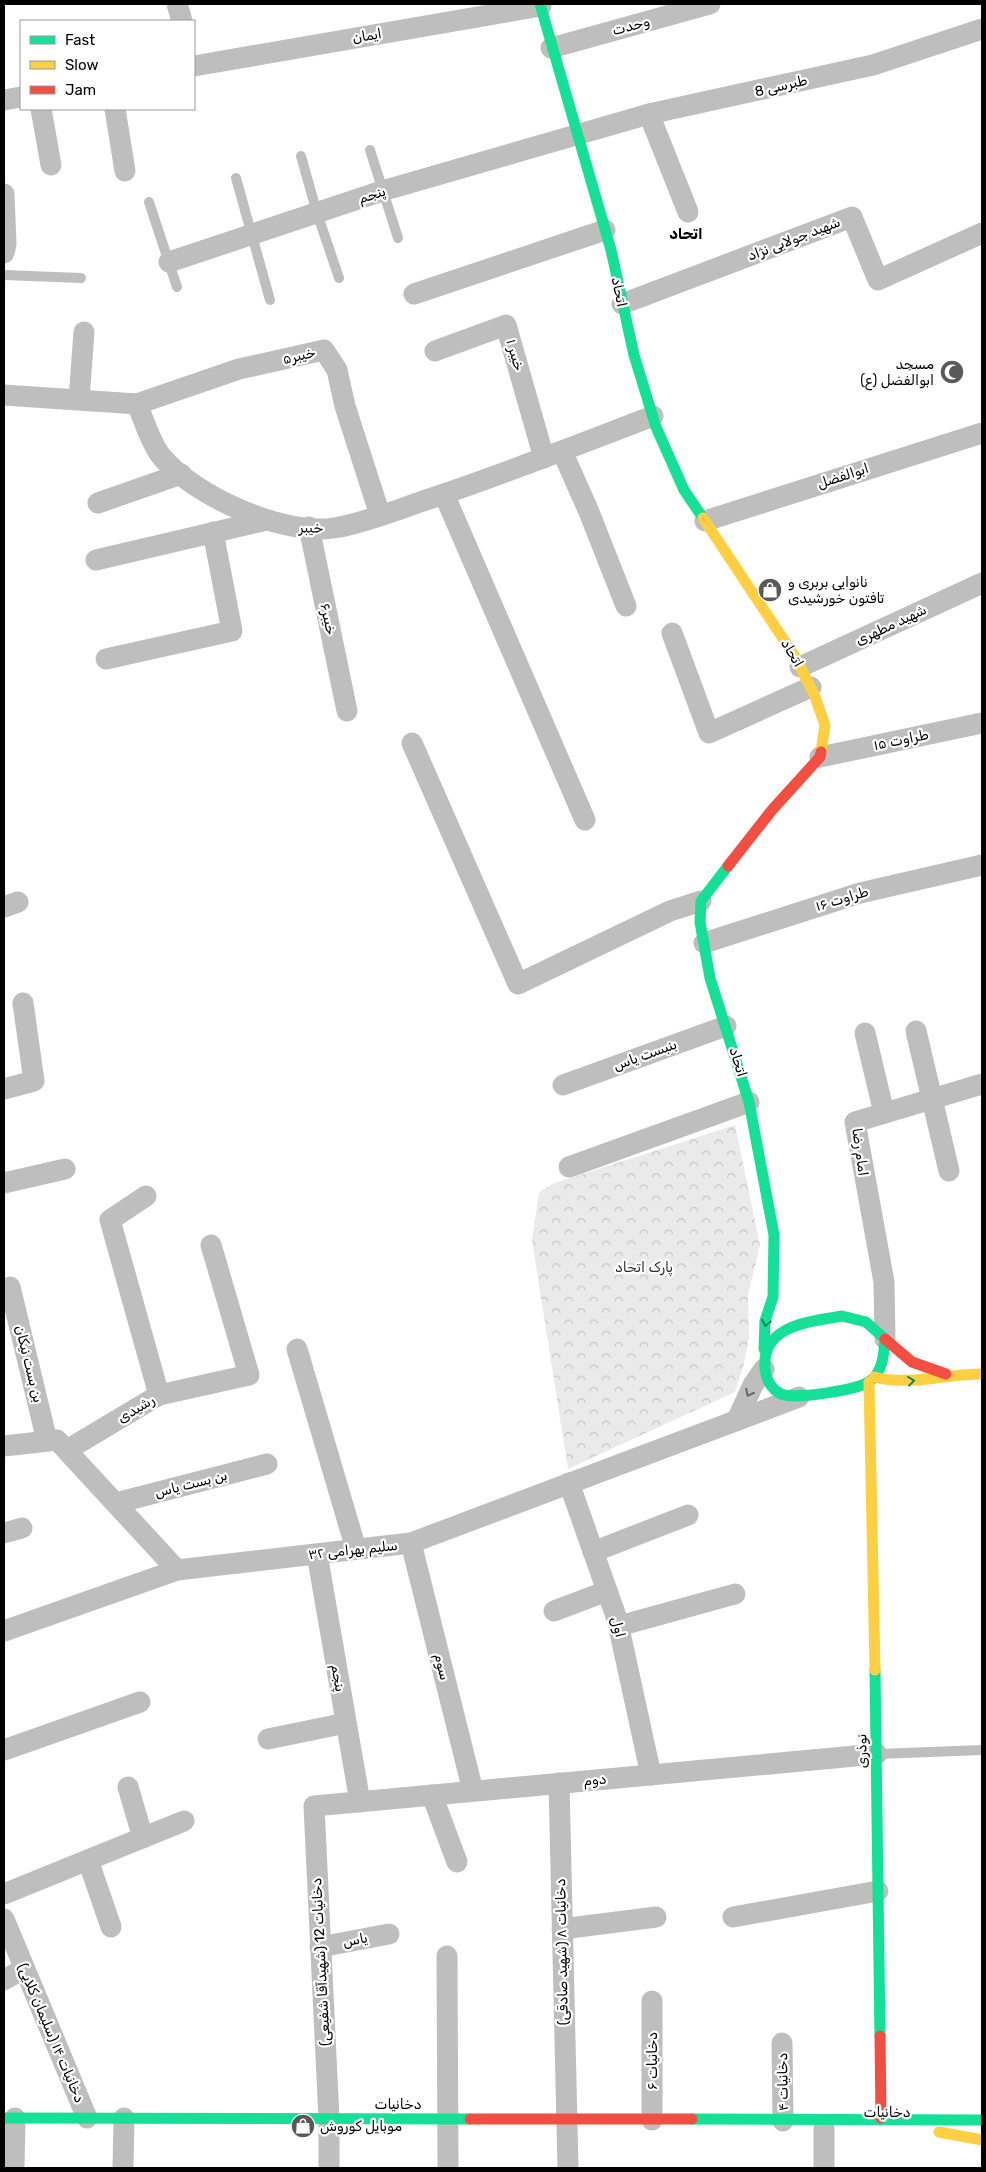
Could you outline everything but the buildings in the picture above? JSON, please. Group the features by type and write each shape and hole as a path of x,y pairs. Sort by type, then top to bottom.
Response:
{"street":[{"path":"177,4 182,20"},
{"name":"وحدت","path":"551,48 710,4"},
{"name":"اتحاد","path":"540,5 605,230 622,304 653,416 684,490 800,667 811,687 825,724 820,758"},
{"name":"ایمان","path":"195,65 540,5"},
{"name":"طبرسی 8","path":"578,135 649,114 873,65 982,29"},
{"path":"4,100 20,97"},
{"path":"41,110 51,165"},
{"path":"115,110 125,170"},
{"path":"649,114 688,212"},
{"name":"پنجم","path":"169,262 382,191 578,135"},
{"path":"4,194 6,244 4,253"},
{"name":"شهید جولایی نژاد","path":"622,304 852,217 878,280 982,233"},
{"path":"414,294 605,230"},
{"name":"خیبر ۱","path":"435,351 506,325 553,454"},
{"path":"79,399 84,332"},
{"name":"خیبر۵","path":"137,404 239,369 324,350 337,370 345,406 380,515"},
{"path":"4,395 137,404"},
{"name":"خیبر","path":"137,404 160,455 190,483 267,520 291,527 334,528 444,494 653,416"},
{"name":"ابوالفضل","path":"705,521 982,433"},
{"path":"553,454 589,512 626,606"},
{"path":"98,503 180,474"},
{"path":"444,494 585,820"},
{"path":"96,560 267,520"},
{"name":"خیبر۶","path":"309,527 347,711"},
{"path":"106,660 232,631 213,532"},
{"name":"شهید مطهری","path":"800,667 982,583"},
{"path":"672,633 709,733 811,687"},
{"name":"طراوت ۱۵","path":"820,758 982,723"},
{"path":"412,743 518,984 670,911 701,900 772,810 820,758"},
{"name":"طراوت ۱۶","path":"704,943 860,892 982,865"},
{"name":"اتحاد","path":"701,900 700,922 710,978 749,1102 774,1236 773,1297 765,1321 764,1359"},
{"path":"4,1089 34,1081 23,1002"},
{"name":"بنبست یاس","path":"563,1085 726,1026"},
{"path":"916,1031 949,1171"},
{"path":"865,1033 884,1114"},
{"name":"امام رضا","path":"885,1339 884,1282 855,1122 982,1084"},
{"path":"568,1167 749,1102"},
{"path":"4,1183 66,1169"},
{"path":"146,1196 110,1220 159,1395"},
{"name":"رشیدی","path":"67,1450 159,1395 249,1375 211,1246"},
{"path":"854,1317 876,1299 884,1282"},
{"name":"بن بست نیکان","path":"10,1287 47,1441"},
{"name":"اتحاد","path":"773,1297 786,1328"},
{"path":"737,1420 764,1359 770,1339 786,1328 842,1316 862,1318 874,1326 904,1359 912,1364 950,1375"},
{"path":"871,1380 879,1370 884,1357 885,1339"},
{"path":"297,1349 356,1549"},
{"path":"764,1359 765,1374 774,1390 784,1395 799,1397 871,1380 907,1382 950,1375 982,1374"},
{"name":"نوذری","path":"871,1380 881,2118"},
{"name":"سلیم بهرامی ۳۲","path":"4,1631 178,1570 412,1543 799,1397"},
{"path":"4,1446 57,1440 178,1570"},
{"name":"بن بست یاس","path":"116,1503 267,1464"},
{"name":"اول","path":"569,1483 619,1626 651,1775"},
{"path":"593,1552 688,1515"},
{"name":"سوم","path":"412,1543 473,1791"},
{"name":"پنجم","path":"317,1554 360,1802"},
{"path":"554,1611 607,1591"},
{"path":"619,1626 735,1594"},
{"path":"4,1750 140,1702"},
{"path":"268,1739 346,1723"},
{"name":"دوم","path":"314,1806 877,1754"},
{"name":"دخانیات ۸ (شهید صادقی)","path":"560,1783 568,2168"},
{"path":"128,1787 142,1838"},
{"path":"432,1796 457,1862"},
{"name":"دخانیات 12 (شهیدآقا شفیعی)","path":"314,1806 329,2118 329,2168"},
{"path":"4,1894 184,1821"},
{"path":"88,1860 111,1927"},
{"path":"733,1917 878,1891"},
{"path":"562,1929 656,1917"},
{"name":"دخانیات ۱۴ (سلیمان کلایی)","path":"4,1919 23,1969 87,2118"},
{"name":"یاس","path":"320,1947 389,1934"},
{"path":"447,1956 448,2168"},
{"path":"4,1980 23,1969"},
{"name":"دخانیات ۶","path":"652,2001 652,2120"},
{"name":"دخانیات ۴","path":"782,2043 788,2121"},
{"path":"923,2123 959,2111 982,2112"},
{"path":"10,2118 14,2168"},
{"name":"دخانیات","path":"10,2118 788,2121 812,2118 881,2118 982,2128"},
{"path":"123,2168 124,2118"},
{"name":"دخانیات","path":"788,2121 824,2127 982,2120"},
{"path":"923,2123 957,2137 982,2140"},
{"path":"824,2127 824,2168"}],"lane":[{"path":"370,150 398,238"},
{"path":"301,156 317,213 339,278"},
{"path":"236,178 270,300"},
{"path":"149,202 177,287"},
{"path":"4,275 81,278"},
{"path":"877,1754 982,1750"}],"green space":[{"name":"پارک اتحاد","path":"735,1125 760,1245 748,1295 749,1337 744,1364 735,1392 568,1469 532,1241 539,1192 555,1183"}],"traffic: fast":[{"path":"540,4 611,250 634,355 656,427 684,490 703,518"},
{"path":"728,866 701,901 700,922 710,978 749,1102 774,1235 773,1297 765,1321 764,1349"},
{"path":"842,1316 866,1322 885,1339 882,1362 878,1373 870,1381 840,1391 788,1396 774,1389 768,1380 765,1369 766,1354 771,1343 779,1334 802,1324 842,1316"},
{"path":"875,1670 880,2036"},
{"path":"4,2118 470,2119"},
{"path":"692,2119 982,2120"}],"traffic: slow":[{"path":"703,518 794,655 814,694 825,725 821,752"},
{"path":"874,1377 914,1380 982,1374"},
{"path":"869,1382 875,1670"},
{"path":"939,2132 982,2140"}],"traffic: jam":[{"path":"728,866 772,810 820,757 821,752"},
{"path":"885,1339 912,1362 946,1374"},
{"path":"880,2036 881,2118"},
{"path":"470,2119 692,2119"}],"place":[{"name":"مسجد ابوالفضل (ع)","path":"952,372"},
{"name":"نانوایی بربری و تافتون خورشیدی","path":"770,590"},
{"name":"موبایل کوروش","path":"303,2126"}],"district":[{"name":"اتحاد","path":"686,234"}]}
